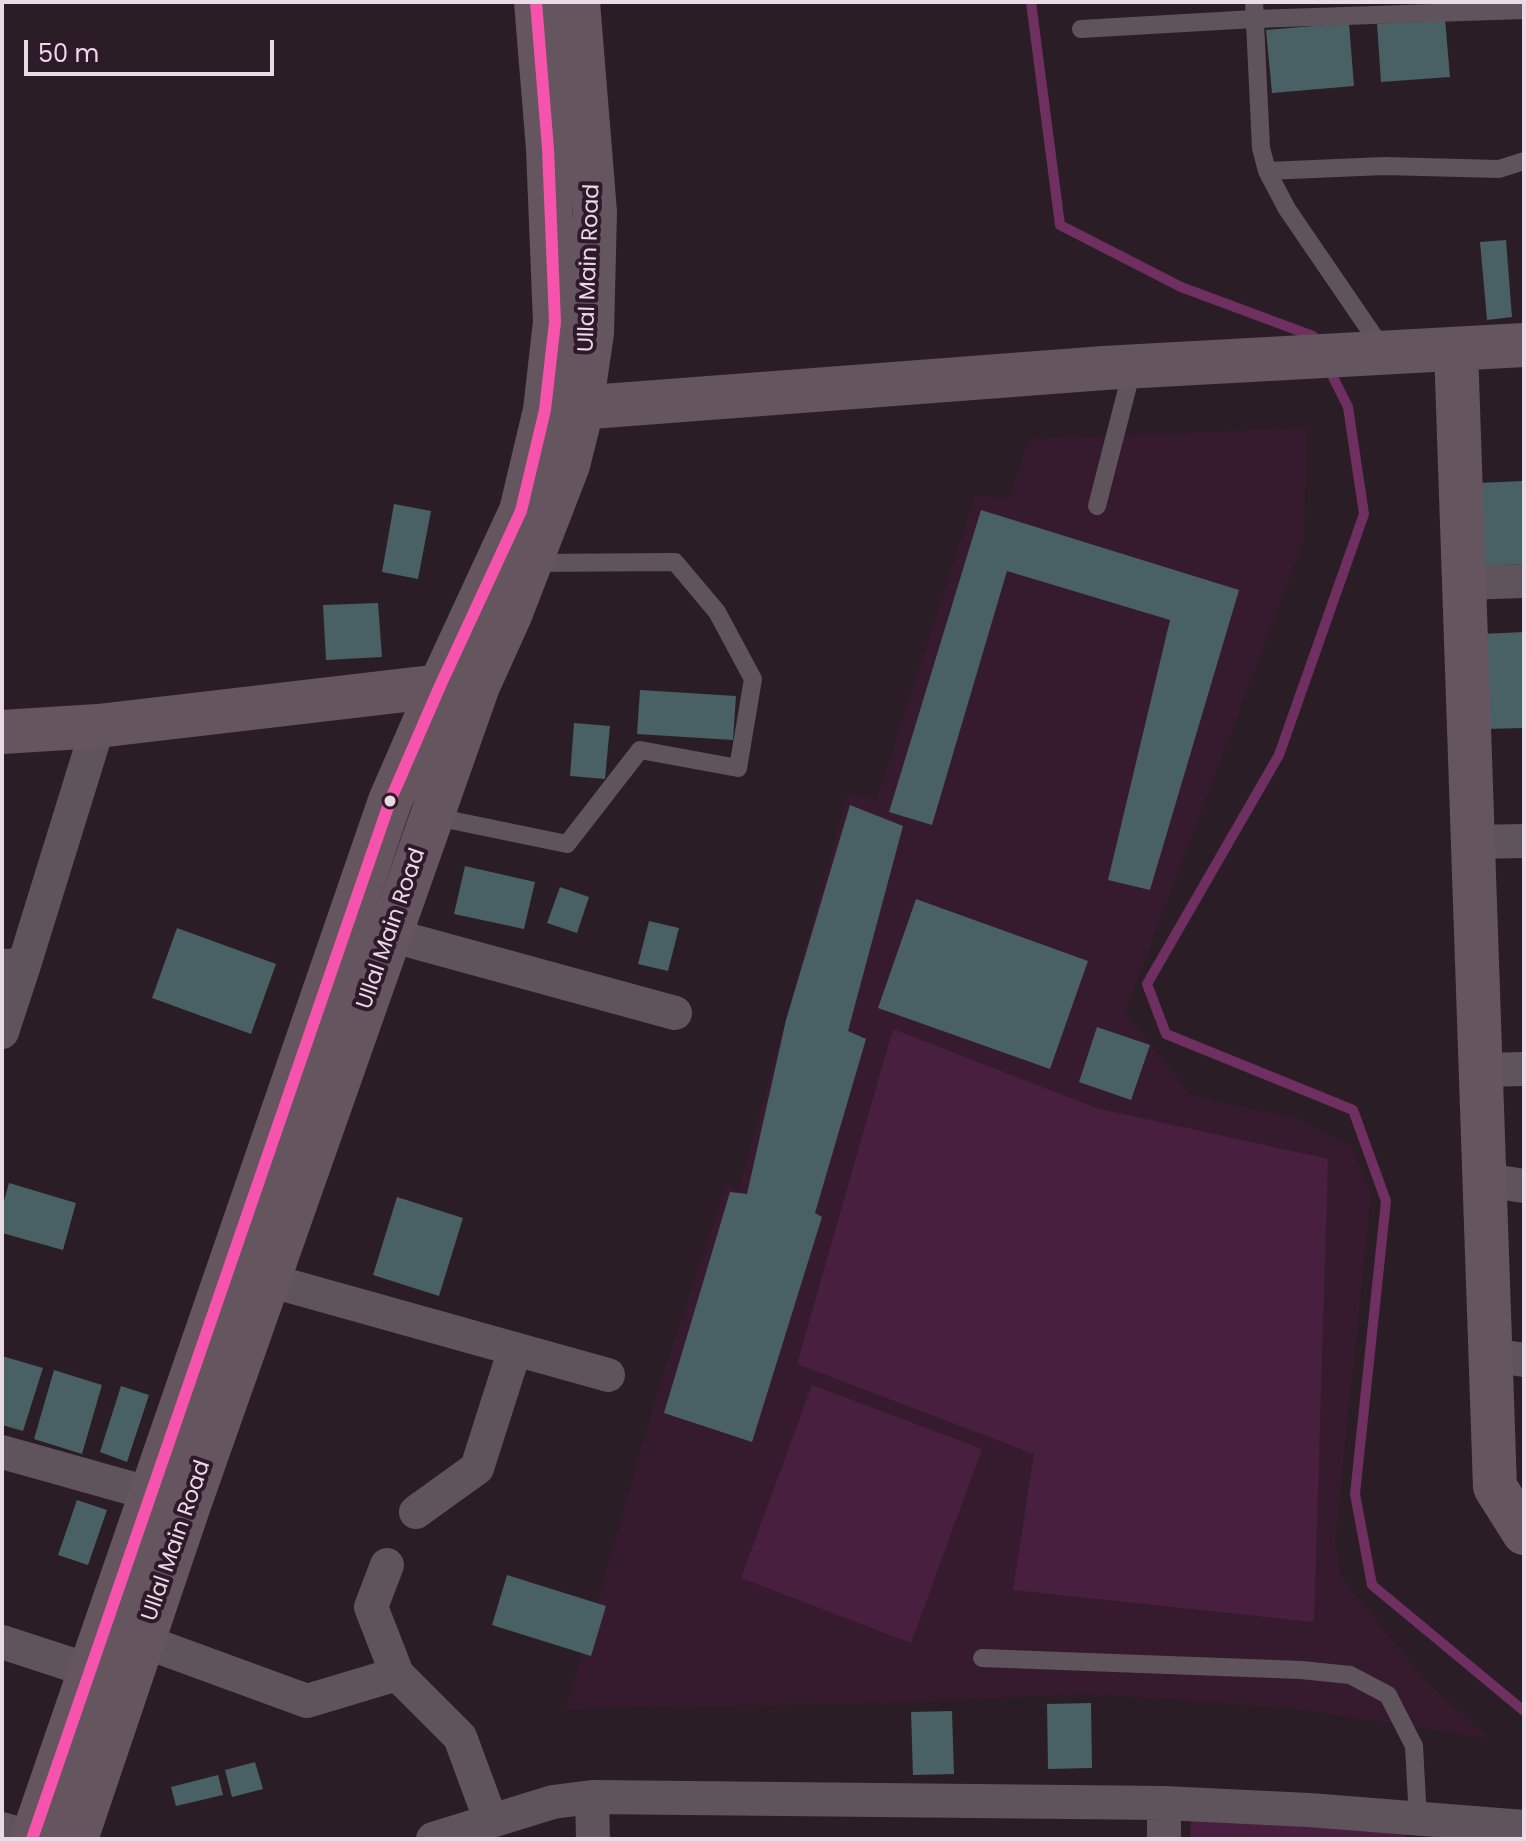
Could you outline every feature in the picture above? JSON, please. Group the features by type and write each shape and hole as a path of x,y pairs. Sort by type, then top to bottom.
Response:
{"main road":[{"name":"Ullal Main Road","path":"76,1839 143,1641 170,1499 385,816 459,686 510,615 568,465 555,322 548,149 536,2"},
{"name":"Ullal Main Road","path":"22,1835 91,1671 268,1280 431,816 459,686 521,511 592,333 595,212 578,2"},
{"path":"562,408 1133,366 1524,345"},
{"path":"1456,349 1481,1070 1504,1183 1508,1357 1495,1487 1524,1533"},
{"path":"2,732 98,726 459,686"}],"street":[{"path":"1464,583 1524,581"},
{"path":"2,1032 13,965 98,726"},
{"path":"1473,842 1524,841"},
{"path":"390,935 675,1013"},
{"path":"1481,1070 1524,1069"},
{"path":"268,1280 608,1375"},
{"path":"416,1512 477,1468 515,1349"},
{"path":"2,1452 170,1499"},
{"path":"387,1565 371,1607 397,1674 460,1737 491,1821"},
{"path":"143,1641 307,1701 397,1674"},
{"path":"2,1642 91,1671"},
{"path":"435,1839 553,1802 592,1797 1164,1803 1309,1810 1524,1827"},
{"path":"592,1797 593,1839"},
{"path":"1164,1803 1164,1839"}],"lane":[{"path":"1081,29 1254,11 1524,10"},
{"path":"1254,11 1261,148 1267,171 1368,354"},
{"path":"1267,171 1384,166 1499,169 1524,161"},
{"path":"1097,506 1133,366"},
{"path":"431,816 567,844 640,750 738,768 753,679 717,612 675,562 530,563"},
{"path":"982,1658 1301,1670 1350,1675 1388,1695 1414,1746 1418,1819"}],"shaded area":[{"path":"1307,428 1304,540 1125,1012 1192,1096 1297,1118 1353,1148 1371,1196 1335,1540 1341,1577 1425,1680 1488,1738 1292,1708 1088,1694 881,1703 566,1709 659,1388 727,1182 738,1192 848,793 877,799 975,496 1009,499 1029,439"},
{"path":"893,1029 1096,1108 1328,1159 1314,1622 1013,1590 1034,1454 797,1364"},
{"path":"812,1385 982,1449 911,1643 741,1578"},
{"path":"1191,1817 1405,1834 1406,1839 1190,1839"}],"building":[{"path":"1445,19 1450,77 1381,82 1377,24"},
{"path":"1349,23 1354,86 1272,93 1266,30"},
{"path":"1506,240 1512,317 1487,320 1480,242"},
{"path":"1524,481 1524,564 1481,566 1477,483"},
{"path":"394,504 431,511 418,579 382,572"},
{"path":"981,510 1239,590 1150,890 1108,880 1170,620 1007,571 932,825 889,812"},
{"path":"378,603 382,657 326,660 323,605"},
{"path":"1524,632 1524,728 1485,729 1481,634"},
{"path":"640,690 736,696 733,740 637,734"},
{"path":"574,723 610,726 605,779 570,776"},
{"path":"850,805 903,826 848,1031 866,1039 815,1213 822,1217 752,1442 664,1413 730,1192 747,1194 786,1020"},
{"path":"465,866 535,882 524,929 454,914"},
{"path":"560,887 589,897 577,933 547,923"},
{"path":"916,899 1088,961 1050,1069 878,1008"},
{"path":"649,921 679,928 668,971 638,964"},
{"path":"177,928 276,964 251,1034 152,998"},
{"path":"1097,1027 1150,1045 1131,1100 1079,1082"},
{"path":"9,1183 76,1203 63,1250 2,1233 2,1208"},
{"path":"397,1197 463,1218 439,1296 373,1275"},
{"path":"2,1356 43,1368 23,1431 2,1425"},
{"path":"54,1370 102,1385 82,1454 34,1439"},
{"path":"121,1386 149,1395 127,1462 100,1452"},
{"path":"77,1500 107,1510 88,1565 58,1555"},
{"path":"507,1575 606,1606 591,1656 492,1625"},
{"path":"1091,1703 1092,1768 1048,1769 1047,1704"},
{"path":"952,1711 954,1774 913,1775 911,1712"},
{"path":"255,1762 263,1789 232,1797 225,1770"},
{"path":"218,1775 223,1795 176,1806 171,1787"}],"waterway":[{"path":"1031,2 1060,225 1181,287 1313,336 1316,342"},
{"path":"1328,367 1348,407 1364,514 1279,755 1147,984 1166,1034 1353,1110 1386,1201 1355,1494 1372,1585 1524,1711"}],"transit line":[{"path":"32,1839 390,801 521,511 545,410 555,322 548,149 536,2"}]}
